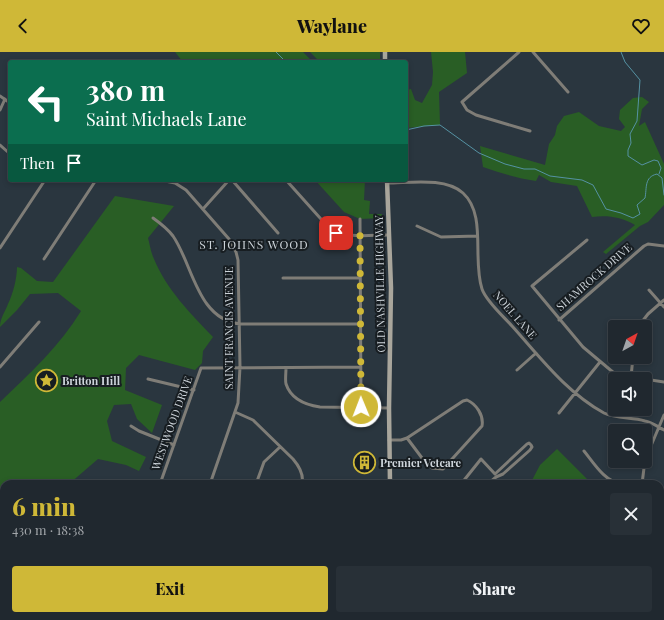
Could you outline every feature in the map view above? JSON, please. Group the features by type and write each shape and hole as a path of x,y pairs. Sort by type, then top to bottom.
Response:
{"main road":[{"name":"OLD NASHVILLE HIGHWAY","path":"387,182 391,288 389,408 390,480"}],"street":[{"path":"519,52 462,102 467,110 476,115 530,131"},
{"path":"533,52 568,92"},
{"path":"0,96 8,101"},
{"path":"0,110 5,99"},
{"path":"0,145 8,152"},
{"path":"0,248 44,182"},
{"path":"44,259 95,182"},
{"name":"SAINT FRANCIS AVENUE","path":"167,182 180,186 186,190 229,239 236,252 239,267 240,387 235,412 211,480"},
{"path":"203,209 228,182"},
{"path":"232,182 278,232"},
{"path":"288,182 329,228 336,233 346,236 388,235"},
{"name":"NOEL LANE","path":"387,182 447,184 463,194 472,204 476,216 478,273 482,289 497,310 560,380 576,393 604,413 646,421 664,430"},
{"path":"152,218 163,224 175,239 198,291 218,316 226,321 240,324 360,324"},
{"path":"360,219 361,407"},
{"path":"417,226 441,237 477,236"},
{"path":"587,240 532,286 583,347 613,372"},
{"name":"SHAMROCK DRIVE","path":"559,320 644,246 648,244 664,246"},
{"path":"283,278 360,278"},
{"path":"649,290 664,307"},
{"path":"643,320 664,300"},
{"path":"0,367 39,322"},
{"path":"517,370 536,353"},
{"path":"559,413 600,362"},
{"path":"240,368 360,367"},
{"name":"WESTWOOD DRIVE","path":"161,480 201,368 240,368"},
{"path":"286,368 286,384 289,390 303,403 320,408 389,408"},
{"path":"148,379 194,390"},
{"path":"652,380 664,382"},
{"path":"389,440 400,440 407,438 462,401 467,400 473,403 483,419 482,426 443,469 432,468 422,458 407,438"},
{"path":"235,412 253,420 298,465 302,475 302,480"},
{"path":"642,480 645,460 664,415"},
{"path":"131,426 174,446"},
{"path":"492,480 527,444 529,443 531,445 532,447 530,450 504,474 496,476"},
{"path":"257,480 264,462 280,447"},
{"path":"584,451 611,480"},
{"path":"463,480 481,459 496,476"}],"green space":[{"path":"175,52 303,52 311,60 181,60"},
{"path":"310,52 380,52 380,60 318,60"},
{"path":"431,52 465,52 467,73 439,92 440,125 408,128 408,90 411,89 415,100 422,103 432,85 433,72"},
{"path":"642,97 649,102 642,109 639,126 645,122 664,164 664,205 648,222 640,226 606,254 603,252 635,225 614,217 592,217 577,186 551,182 539,175 536,181 529,180 483,167 480,146 545,165 549,144 555,135 557,126 564,116 579,112 599,126 621,131 625,127 619,119 620,110 633,98"},
{"path":"317,182 365,182 364,200 370,201 369,214 382,214 382,218 360,219 344,212"},
{"path":"115,196 174,206 148,238 152,254 159,270 172,291 213,337 203,351 202,363 195,370 139,355 126,368 125,390 162,405 152,433 137,419 131,404 114,405 107,421 112,441 146,457 139,471 126,465 98,459 74,480 0,480 0,402 54,348 73,324 81,311 58,293 30,294 0,327 1,321 13,291 17,267 21,268 37,281 53,282"},
{"path":"557,449 588,480 532,480 540,465"}],"waterway":[{"path":"276,52 284,60"},
{"path":"621,52 625,62 640,80 637,121 630,134 631,143 628,150 628,156 642,165 654,160 658,161 661,168 659,174"},
{"path":"408,130 424,126 440,125 479,153 505,164 524,169 535,169 550,176 582,180 593,185 606,209 633,218 640,214 637,205 645,198 648,180 653,175 657,174 662,178 664,195"}],"place":[{"name":"Britton Hill","path":"46,381"},
{"name":"Premier Vetcare","path":"365,463"}],"district":[{"name":"ST. JOHNS WOOD","path":"254,245"}],"route":[{"path":"336,233 346,236 360,235 361,407"}]}
